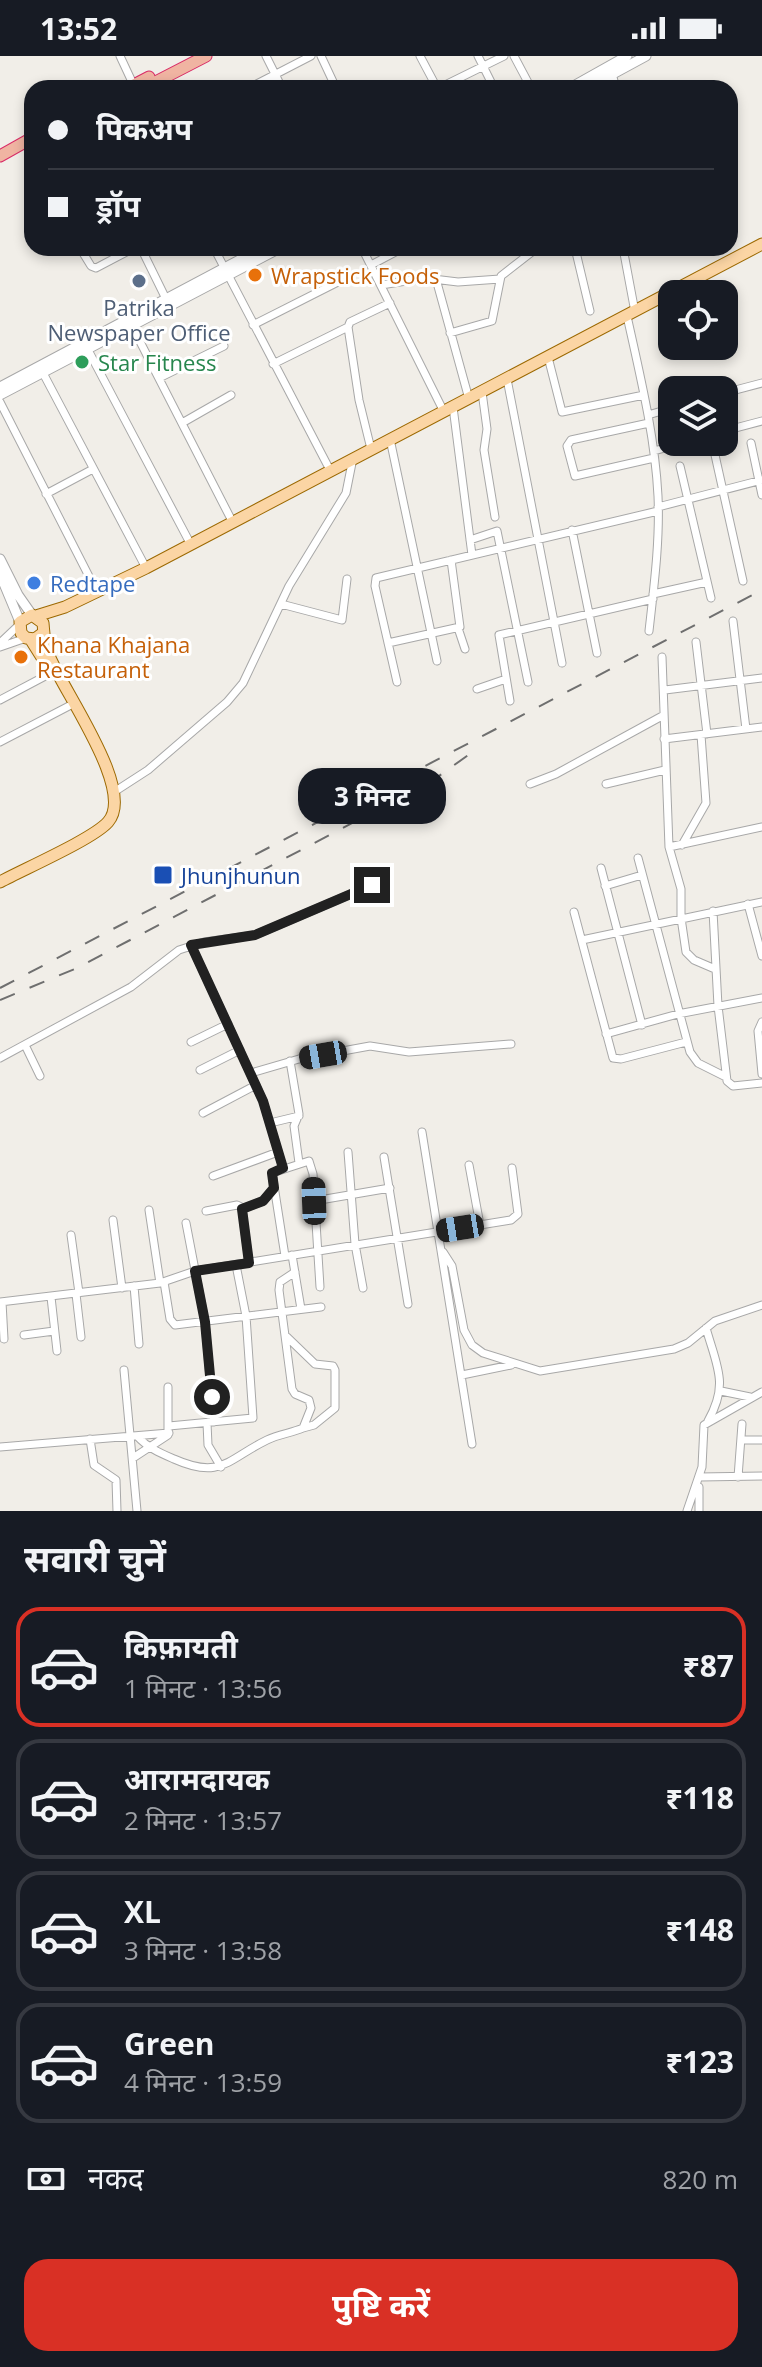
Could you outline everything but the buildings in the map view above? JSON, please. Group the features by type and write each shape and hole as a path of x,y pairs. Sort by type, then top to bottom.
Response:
{"highway":[{"path":"147,80 189,56"},
{"path":"151,80 206,56"},
{"path":"0,156 24,142"},
{"path":"0,163 24,150"}],"main road":[{"path":"109,775 101,768 51,673 20,624 34,615 65,607 146,568 762,244"},
{"path":"28,639 44,631 65,607"},
{"path":"0,882 103,827 115,811 109,775 48,654 42,620 34,615"}],"street":[{"path":"120,56 132,80"},
{"path":"266,56 278,80"},
{"path":"264,80 311,56"},
{"path":"321,56 332,80"},
{"path":"420,56 434,80"},
{"path":"478,56 490,80"},
{"path":"454,80 504,56"},
{"path":"514,56 527,80"},
{"path":"584,80 627,56"},
{"path":"601,80 646,56"},
{"path":"612,74 614,80"},
{"path":"85,256 96,268 119,256"},
{"path":"145,256 167,303"},
{"path":"218,256 330,470"},
{"path":"226,272 250,256"},
{"path":"0,387 262,256"},
{"path":"366,256 448,410 472,555"},
{"path":"371,265 388,256"},
{"path":"381,285 436,279 458,282 500,279 527,256"},
{"path":"577,256 590,311"},
{"path":"624,256 654,455 658,509 649,631"},
{"path":"436,279 469,399"},
{"path":"450,333 492,321 500,279"},
{"path":"253,325 340,281"},
{"path":"0,395 132,326 167,303"},
{"path":"371,449 360,408 348,327 350,322 390,303"},
{"path":"132,326 232,521"},
{"path":"273,364 348,327"},
{"path":"159,378 224,346"},
{"path":"88,350 190,543"},
{"path":"548,357 562,412 644,395"},
{"path":"43,373 146,568"},
{"path":"507,379 562,663"},
{"path":"738,389 762,383"},
{"path":"482,392 487,429 484,450 495,517"},
{"path":"182,423 231,395"},
{"path":"0,402 97,592"},
{"path":"658,414 569,441 567,446 575,476 658,453"},
{"path":"738,427 762,421"},
{"path":"390,439 437,661"},
{"path":"751,443 762,495"},
{"path":"715,456 743,581"},
{"path":"114,792 148,770 237,691 259,654 281,604 346,493 354,457"},
{"path":"680,466 711,598"},
{"path":"46,494 93,469"},
{"path":"397,682 374,581 761,481"},
{"path":"470,540 496,530 528,682"},
{"path":"572,530 597,653"},
{"path":"0,559 18,595 34,615"},
{"path":"388,643 458,628 462,623 451,560"},
{"path":"0,574 20,624 0,645"},
{"path":"281,604 343,619 347,579"},
{"path":"510,701 498,637 707,582"},
{"path":"733,621 746,729"},
{"path":"458,628 465,649"},
{"path":"0,645 28,639"},
{"path":"682,845 706,803 696,642"},
{"path":"662,657 669,847 681,889 681,918 687,955 715,969"},
{"path":"0,700 51,673"},
{"path":"665,690 762,678"},
{"path":"477,689 506,679"},
{"path":"0,742 69,706"},
{"path":"530,784 556,774 664,715"},
{"path":"664,739 762,727"},
{"path":"606,784 665,770"},
{"path":"669,847 762,827"},
{"path":"638,858 686,1042 698,1063 726,1077 733,1086 762,1083"},
{"path":"601,868 642,1025"},
{"path":"605,886 642,875"},
{"path":"0,1058 131,987 168,957 191,945 255,935 372,885"},
{"path":"582,940 762,902"},
{"path":"748,904 762,952"},
{"path":"713,911 715,969 726,1077"},
{"path":"574,912 615,1060 686,1042"},
{"path":"191,945 256,1085 283,1168"},
{"path":"606,1034 678,1014 762,998"},
{"path":"762,1022 758,1035 762,1074"},
{"path":"191,1042 228,1024"},
{"path":"251,1073 290,1061 377,1046 409,1052 511,1044"},
{"path":"25,1045 40,1076"},
{"path":"200,1070 240,1050"},
{"path":"290,1061 299,1116 294,1126 299,1163"},
{"path":"203,1113 256,1085"},
{"path":"270,1123 299,1116"},
{"path":"422,1132 472,1444"},
{"path":"213,1176 278,1152"},
{"path":"348,1152 355,1244 363,1288"},
{"path":"384,1157 408,1304"},
{"path":"301,1309 272,1173 299,1163 311,1162 315,1251 320,1287"},
{"path":"469,1165 480,1225"},
{"path":"4,1339 1,1302 162,1282 195,1271 517,1217 512,1168"},
{"path":"206,1211 237,1205 243,1208 263,1201 274,1188"},
{"path":"314,1201 390,1188"},
{"path":"243,1208 249,1263"},
{"path":"149,1210 173,1324 321,1307"},
{"path":"113,1220 122,1288"},
{"path":"186,1223 205,1322 210,1423 208,1445 221,1467"},
{"path":"71,1235 81,1337"},
{"path":"443,1252 450,1261 467,1336 472,1345 485,1353 540,1371 667,1351 688,1343 715,1321 762,1305"},
{"path":"0,1447 134,1436 210,1423 251,1420 254,1416 246,1316 236,1265"},
{"path":"295,1272 279,1284 293,1392 307,1399 311,1405 303,1428"},
{"path":"449,1297 455,1282"},
{"path":"134,1286 139,1344"},
{"path":"51,1297 57,1351"},
{"path":"699,1511 703,1429 721,1391 706,1328"},
{"path":"24,1335 54,1331"},
{"path":"456,1339 467,1336"},
{"path":"134,1436 146,1447 192,1468 221,1467 269,1439 303,1428 328,1415 336,1401 334,1367 319,1366 287,1337"},
{"path":"289,1360 302,1353"},
{"path":"485,1353 497,1367"},
{"path":"462,1375 516,1364"},
{"path":"124,1370 134,1436 137,1511"},
{"path":"168,1387 169,1429"},
{"path":"721,1391 759,1396"},
{"path":"707,1421 759,1396"},
{"path":"738,1477 742,1424"},
{"path":"133,1458 169,1429"},
{"path":"90,1439 94,1465 116,1480 134,1480"},
{"path":"741,1440 762,1440"},
{"path":"699,1479 762,1476"},
{"path":"687,1511 699,1479"},
{"path":"116,1480 117,1511"}],"railway":[{"path":"0,988 762,590"},
{"path":"0,1000 77,968 432,781 471,753"}],"place":[{"name":"Wrapstick Foods","path":"255,275"},
{"name":"Patrika Newspaper Office","path":"139,281"},
{"name":"Star Fitness","path":"82,362"},
{"name":"Redtape","path":"34,583"},
{"name":"Khana Khajana Restaurant","path":"21,657"},
{"name":"Jhunjhunun","path":"163,875"}],"route":[{"path":"212,1397 205,1322 195,1271 249,1263 241,1211 266,1198 274,1188 272,1173 283,1168 263,1101 191,945 239,940 255,935 372,885"}]}
